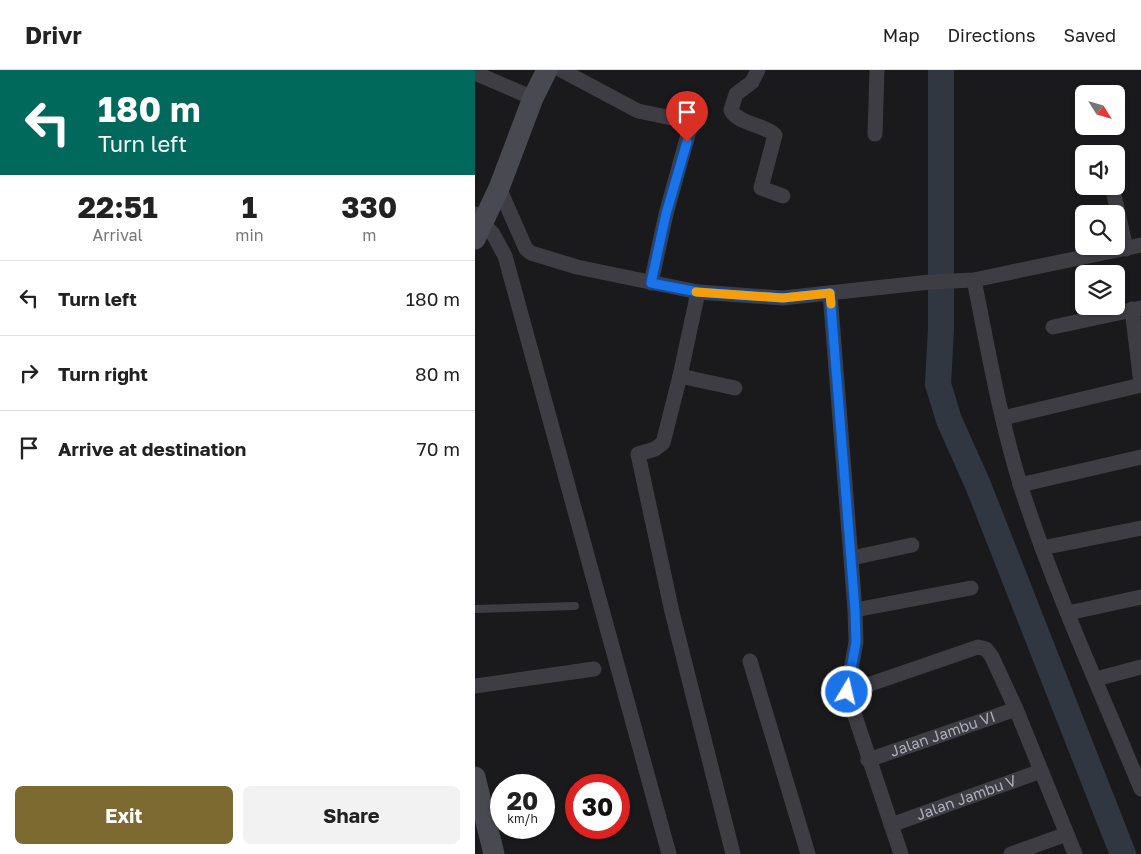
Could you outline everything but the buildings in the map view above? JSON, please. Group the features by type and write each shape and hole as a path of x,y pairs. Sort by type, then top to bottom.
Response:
{"street":[{"path":"475,240 479,217 499,188 533,98 547,70"},
{"path":"561,70 638,111 686,121 691,124 666,214 651,283"},
{"path":"758,70 753,82 736,94 731,110 735,116 769,130 775,135 761,188 783,196"},
{"path":"875,134 877,70"},
{"path":"475,73 533,98"},
{"path":"499,188 526,249 531,253 577,267 698,292 783,298 930,282 974,280 1134,247 1115,195"},
{"path":"479,217 500,244 505,256 669,854"},
{"path":"974,280 1003,418 1020,485 1042,548 1141,790"},
{"path":"698,292 663,443 655,449 638,454 672,612 733,854"},
{"path":"830,293 855,610 856,642 847,692 868,760 901,854"},
{"path":"1003,418 1141,385 1137,309 1053,327"},
{"path":"680,376 735,388"},
{"path":"1020,485 1141,457"},
{"path":"1042,548 1141,528"},
{"path":"852,558 912,545"},
{"path":"855,610 971,588"},
{"path":"1069,613 1141,597"},
{"path":"847,692 979,647 986,649 992,656 1016,709 1075,854"},
{"path":"750,661 808,854"},
{"path":"1096,679 1141,667"},
{"path":"475,686 594,669"},
{"name":"Jalan Jambu VI","path":"868,760 1016,709"},
{"name":"Jalan Jambu V","path":"891,825 1041,771"},
{"path":"475,777 494,854"},
{"path":"1011,854 1067,834"}],"lane":[{"path":"475,609 575,606"}],"waterway":[{"path":"941,70 941,329 938,384 949,420 978,485 1123,854"}],"slow traffic":[{"path":"696,292 783,298 830,293 831,304"}],"route":[{"path":"687,142 666,214 651,283 698,292 783,298 830,293 855,610 856,642 847,692"}]}
